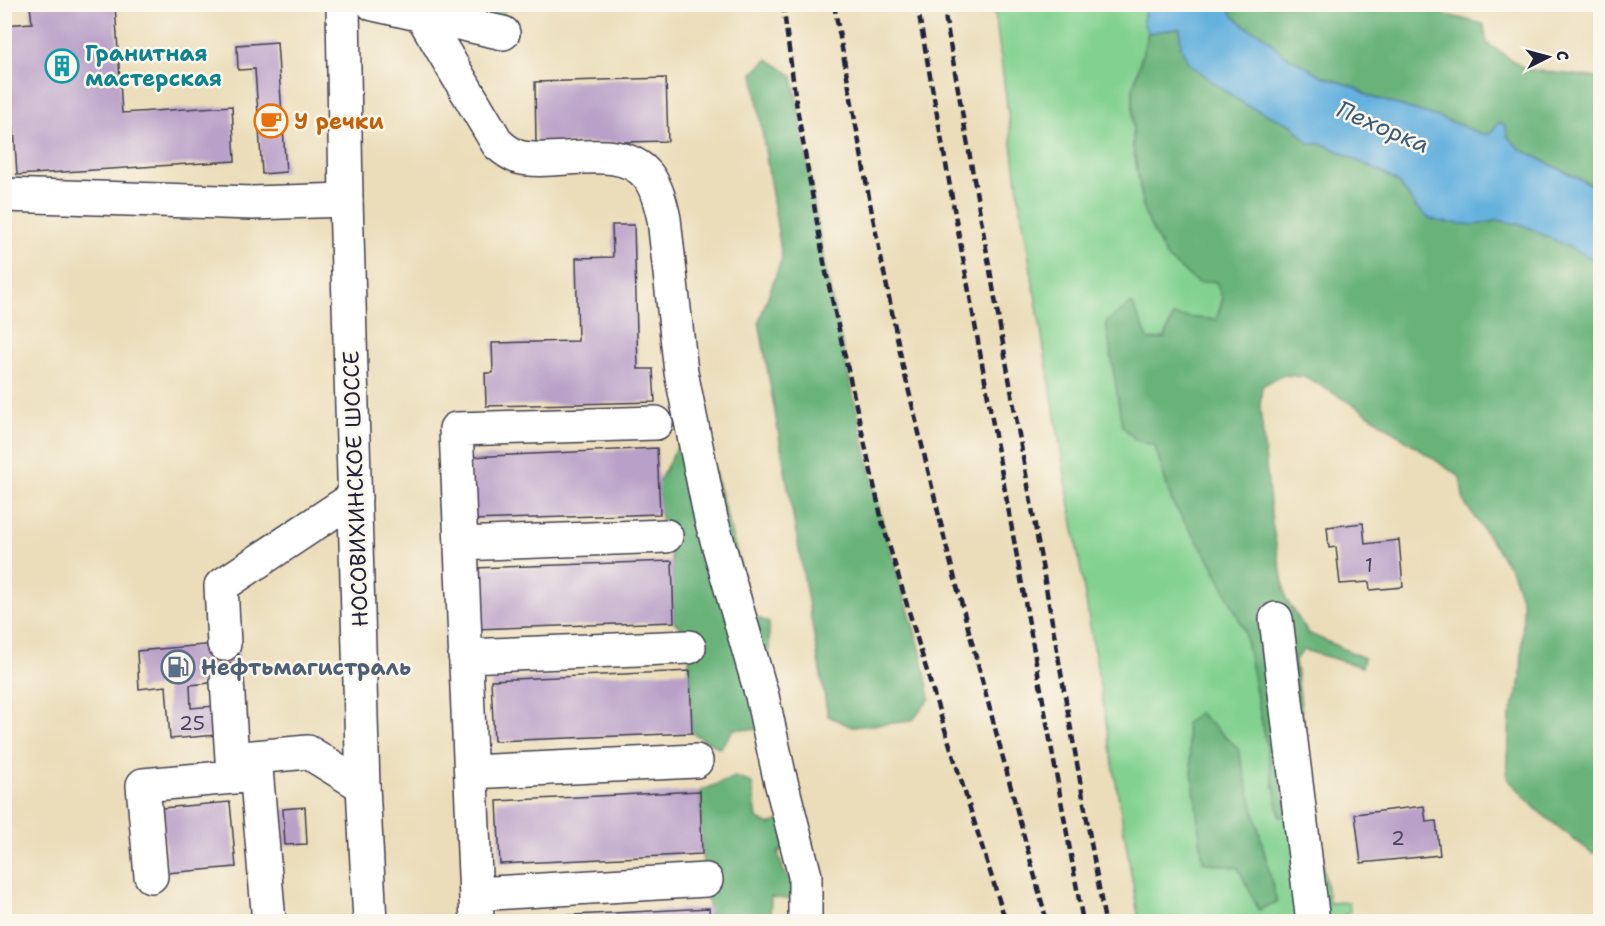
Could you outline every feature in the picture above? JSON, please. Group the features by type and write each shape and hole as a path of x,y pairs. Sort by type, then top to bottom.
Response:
{"main road":[{"name":"НОСОВИХИНСКОЕ ШОССЕ","path":"343,4 346,200 363,786 370,921"},
{"path":"373,4 503,33"},
{"path":"422,15 498,144 508,153 534,159 605,156 630,162 647,175 658,196 664,219 681,372 711,519 762,696 779,774 806,876 804,921"},
{"path":"4,195 253,203 346,200"},
{"path":"656,423 456,429 476,908 706,880"},
{"path":"224,644 220,586 355,497"},
{"path":"461,544 666,536"},
{"path":"1276,619 1313,921"},
{"path":"465,656 689,647"},
{"path":"227,681 232,759 256,766"},
{"path":"151,876 143,785 256,766 308,752 363,786"},
{"path":"471,772 696,761"},
{"path":"256,766 269,921"}],"green space":[{"path":"1141,4 1145,11 1143,22 1148,33 1133,89 1133,147 1145,215 1215,281 1223,298 1216,320 1173,316 1165,338 1149,340 1135,439 1155,445 1172,502 1213,564 1244,629 1280,817 1315,811 1329,903 1349,902 1350,912 1333,921 1139,921 1019,198 994,5"},
{"path":"415,5 504,5 504,16 426,13"},
{"path":"1228,5 1407,5 1484,24 1487,43 1525,69 1600,78 1600,186 1590,184 1520,149 1508,137 1482,134 1441,118 1368,96 1357,88 1322,76 1283,54 1261,34 1248,28 1233,16"},
{"path":"1180,28 1181,47 1189,63 1213,83 1246,105 1292,125 1309,143 1326,145 1381,172 1399,183 1416,207 1475,225 1499,220 1525,226 1600,262 1600,852 1592,853 1538,811 1507,778 1510,716 1521,680 1523,604 1512,571 1464,502 1460,477 1356,406 1306,377 1282,375 1262,386 1260,407 1272,522 1286,599 1308,633 1364,658 1362,667 1304,650 1295,660 1315,811 1280,817 1244,629 1212,564 1172,502 1155,446 1135,439 1122,426 1106,322 1132,303 1149,340 1165,338 1173,316 1216,320 1223,299 1215,281 1198,283 1167,258 1145,215 1133,147 1133,89 1148,33"},
{"path":"768,59 793,76 825,268 853,394 883,525 921,652 930,698 912,721 852,727 828,716 759,321 782,258 753,73"},
{"path":"681,440 712,462 754,616 769,623 769,655 775,716 764,730 734,729 720,748 692,733 688,633 674,622 672,561 660,514 658,483"},
{"path":"1199,713 1238,748 1277,902 1259,910 1238,868 1203,862 1186,723"},
{"path":"735,777 752,783 757,818 769,825 791,815 792,842 778,853 784,872 793,881 793,900 771,897 770,921 710,921 702,854 700,791"}],"water":[{"name":"Пехорка","path":"1141,5 1228,5 1233,16 1248,28 1261,34 1283,54 1322,76 1357,88 1368,96 1441,118 1482,134 1490,134 1498,123 1505,125 1508,137 1520,149 1589,184 1600,186 1600,262 1525,226 1499,220 1475,225 1441,222 1429,218 1416,207 1399,183 1326,145 1309,143 1292,125 1246,105 1214,83 1189,63 1181,47 1180,28 1148,33 1143,22 1145,11"}],"building":[{"name":"Гранитная мастерская","path":"115,4 122,113 232,106 235,161 17,175 14,127 4,127 4,25 32,23 30,5"},
{"name":"У речки","path":"277,42 286,172 262,174 255,69 238,70 237,45"},
{"path":"666,78 668,141 536,144 535,82"},
{"path":"612,225 634,225 638,369 653,369 655,402 486,406 485,373 493,373 492,343 578,341 576,258 613,257"},
{"path":"657,448 660,514 471,520 469,457"},
{"path":"1363,523 1365,544 1399,540 1403,587 1370,590 1369,582 1340,584 1336,547 1329,548 1327,527"},
{"path":"672,561 674,622 475,629 473,568"},
{"path":"238,642 240,680 190,685 191,708 215,706 217,735 170,739 166,686 139,689 137,651"},
{"path":"690,671 692,733 494,741 491,680"},
{"path":"700,791 702,854 500,864 497,801"},
{"path":"230,802 236,867 167,873 162,808"},
{"path":"1424,806 1426,822 1436,821 1440,855 1361,863 1355,814"},
{"path":"305,807 307,844 285,845 283,809"},
{"path":"709,908 710,922 516,922 516,918"}],"railway":[{"path":"783,4 796,102 825,268 883,525 1006,922"},
{"path":"834,4 903,367 948,553 1047,922"},
{"path":"917,4 1083,922"},
{"path":"943,4 1105,922"}],"place":[{"name":"Гранитная мастерская","path":"62,66"},
{"name":"У речки","path":"271,121"},
{"name":"Нефтьмагистраль","path":"178,667"}]}
